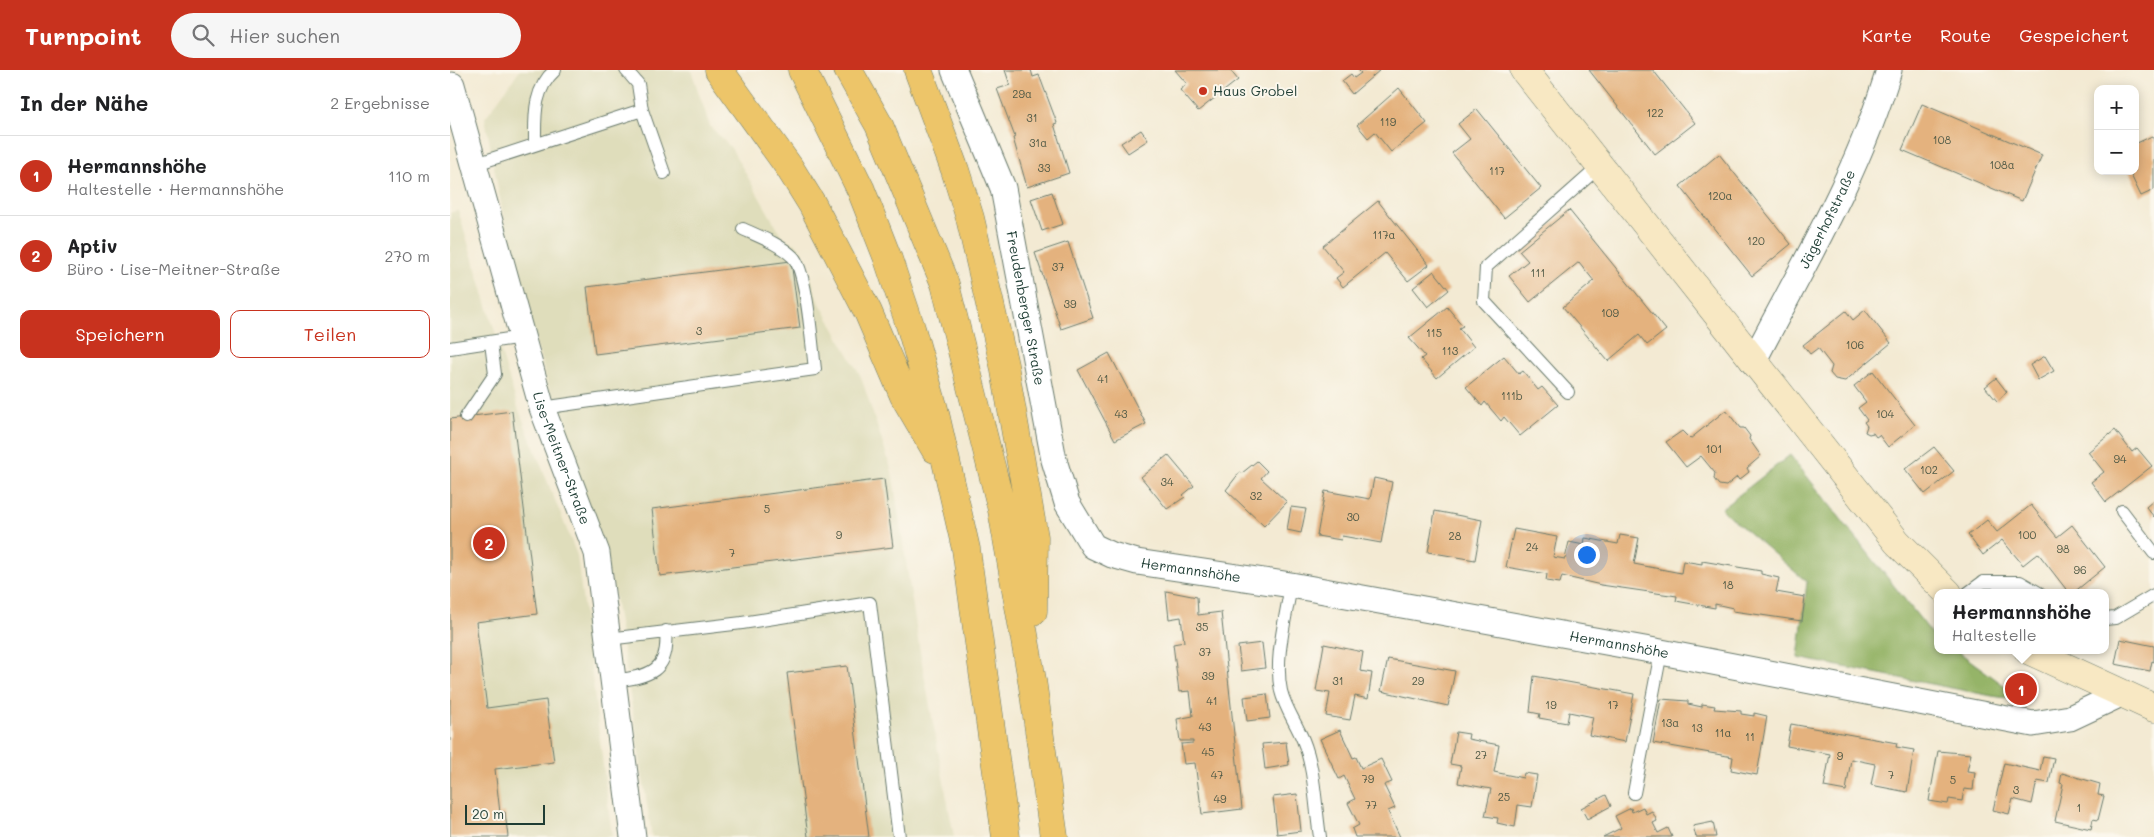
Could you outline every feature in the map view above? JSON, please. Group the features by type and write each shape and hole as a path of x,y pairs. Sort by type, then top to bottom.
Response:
{"highway":[{"path":"719,70 789,167 812,204 868,312 904,396 948,469"},
{"path":"802,70 862,190 888,259 914,337 948,469 966,549 1006,837"},
{"path":"848,70 879,125 945,284 1002,510 1032,680 1054,837"},
{"path":"918,70 952,161 970,218 1004,365 1034,537 1032,680"}],"main road":[{"path":"1524,70 1897,542 1944,589"},
{"path":"2036,654 2154,708"}],"street":[{"name":"Freudenberger Straße","path":"954,70 1002,188 1054,460 1068,503 1093,546"},
{"name":"Jägerhofstraße","path":"1753,362 1844,186 1883,92 1889,70"},
{"name":"Lise-Meitner-Straße","path":"455,81 473,165 542,408 597,553 633,837"},
{"name":"Hermannshöhe","path":"1093,546 1112,555 1137,562 1291,585 1661,652 2033,724 2070,718 2121,694"}],"lane":[{"path":"535,143 536,102 546,78 555,70"},
{"path":"626,70 638,84 642,110 664,173"},
{"path":"473,165 535,143 642,110"},
{"path":"1568,392 1484,301 1486,267 1600,166"},
{"path":"542,408 815,369 804,284 795,258 775,244 743,229"},
{"path":"450,348 522,337"},
{"path":"466,417 495,374 491,343"},
{"path":"2122,511 2154,553"},
{"path":"1973,589 1983,582 2020,582 2032,589"},
{"path":"1291,585 1280,659 1281,690 1289,712 1303,740 1310,762 1320,837"},
{"path":"2109,619 2115,618 2154,595"},
{"path":"608,639 870,603 899,837"},
{"path":"614,681 650,674 661,663 667,646 666,632"},
{"path":"1634,793 1661,652"}],"shaded area":[{"path":"520,70 691,70 710,126 731,148 784,240 796,244 805,256 817,298 861,377 892,472 920,652 954,837 652,837 614,591 560,428 509,247 485,118"},
{"path":"458,210 518,408 577,555 612,837 450,837 450,213"}],"green space":[{"path":"1790,455 1934,636 1934,654 1961,654 2020,697 2013,699 1992,696 1798,658 1807,582 1721,509"}],"building":[{"path":"1005,70 1031,70 1033,77 1039,75 1057,123 1054,124 1069,173 1027,187 1013,138 1015,137 997,89 1010,85"},
{"name":"Haus Grobel","path":"1175,70 1230,70 1238,80 1198,111 1180,90 1187,84"},
{"path":"1358,70 1380,70 1352,94 1342,81 1351,74 1354,78 1361,73"},
{"path":"1589,70 1653,70 1695,123 1655,154"},
{"path":"1399,88 1427,123 1391,152 1375,132 1368,138 1357,125"},
{"path":"1922,104 2042,155 2022,201 1902,150"},
{"path":"1477,109 1541,188 1504,218 1452,153 1470,139 1458,124"},
{"path":"1141,130 1148,140 1128,153 1121,143"},
{"path":"2152,136 2154,140 2154,190 2141,196 2131,175 2139,175 2139,142"},
{"path":"1719,154 1791,244 1752,276 1680,186"},
{"path":"1052,192 1063,224 1042,231 1031,199"},
{"path":"1378,201 1429,265 1408,281 1385,253 1343,287 1336,278 1344,272 1323,246"},
{"path":"1569,210 1666,330 1647,345 1639,335 1608,361 1563,307 1594,281 1579,262 1530,302 1509,276 1528,261 1519,251"},
{"path":"1068,242 1093,318 1061,329 1035,253"},
{"path":"791,261 800,328 595,354 587,287"},
{"path":"1434,271 1449,290 1428,307 1413,288"},
{"path":"1447,307 1463,326 1459,328 1474,347 1437,378 1421,359 1425,356 1409,338"},
{"path":"1865,310 1891,343 1845,381 1835,379 1830,373 1832,366 1818,348 1810,354 1803,345 1846,311 1853,320"},
{"path":"1109,353 1146,424 1115,440 1078,370"},
{"path":"1504,356 1519,374 1523,371 1538,390 1542,387 1558,405 1520,436 1504,417 1501,421 1485,402 1482,406 1466,387"},
{"path":"2045,356 2054,371 2038,380 2030,365"},
{"path":"1873,371 1915,425 1888,447 1879,435 1876,437 1873,433 1865,432 1867,426 1864,422 1867,420 1858,408 1866,402 1854,386"},
{"path":"1996,378 2007,392 1997,401 1985,387"},
{"path":"1726,410 1740,428 1744,428 1761,456 1747,468 1749,472 1739,480 1737,477 1726,486 1719,485 1714,479 1715,473 1701,456 1686,467 1666,442 1682,431 1690,439"},
{"path":"512,411 537,614 476,622 487,708 546,700 554,762 495,769 500,813 505,812 508,837 450,837 450,419"},
{"path":"2115,430 2132,452 2137,448 2152,466 2106,502 2091,482 2104,472 2088,452"},
{"path":"1934,447 1954,471 1925,494 1905,469"},
{"path":"1168,455 1194,486 1183,495 1185,497 1167,509 1141,477"},
{"path":"1257,461 1267,471 1261,478 1287,502 1264,526 1226,490 1240,472 1242,473"},
{"path":"1374,478 1392,482 1381,543 1342,536 1341,540 1317,536 1325,491 1370,499"},
{"path":"884,479 893,547 660,576 652,509"},
{"path":"2154,500 2154,517 2146,507"},
{"path":"2031,505 2057,537 2072,525 2105,567 2078,589 2066,589 2038,553 2023,565 2002,540 1983,555 1968,535 1987,520 1997,532"},
{"path":"1291,507 1306,509 1301,533 1287,530"},
{"path":"1435,511 1482,520 1475,560 1428,552"},
{"path":"1514,529 1557,537 1553,557 1565,559 1569,542 1584,545 1585,538 1618,544 1620,535 1639,538 1634,564 1681,573 1683,561 1702,564 1702,561 1761,571 1761,574 1779,578 1776,592 1805,597 1802,621 1733,611 1733,608 1715,604 1715,608 1676,601 1677,596 1601,585 1562,576 1560,583 1546,581 1547,574 1506,567"},
{"path":"1166,591 1197,597 1198,615 1221,612 1242,809 1202,814 1195,763 1184,764 1181,744 1193,743 1193,741 1180,741 1177,719 1193,716 1190,691 1179,692 1173,644 1184,642 1181,617 1169,619"},
{"path":"2120,639 2154,646 2154,662 2152,661 2150,671 2115,664"},
{"path":"1262,643 1265,668 1241,671 1238,646"},
{"path":"1324,644 1363,652 1360,671 1372,673 1368,699 1355,696 1350,720 1326,716 1330,693 1316,691"},
{"path":"1388,659 1455,671 1448,706 1381,691"},
{"path":"847,666 869,837 808,837 787,673"},
{"path":"1534,676 1634,694 1625,742 1589,735 1593,717 1569,712 1567,723 1539,718 1540,714 1530,712"},
{"path":"1267,694 1270,718 1247,721 1244,697"},
{"path":"1661,699 1688,701 1688,704 1702,707 1702,704 1715,706 1714,709 1741,711 1741,714 1754,716 1754,713 1767,716 1757,775 1731,770 1733,757 1653,743"},
{"path":"1791,724 1897,743 1896,747 1914,750 1907,792 1871,785 1875,764 1851,759 1846,791 1824,787 1830,754 1787,746"},
{"path":"1340,730 1353,758 1356,757 1361,768 1381,759 1392,782 1384,785 1395,808 1388,811 1400,837 1355,837 1352,829 1359,825 1348,803 1355,799 1344,776 1339,779 1320,739"},
{"path":"1456,732 1469,734 1468,739 1499,745 1494,772 1523,778 1524,773 1537,775 1532,807 1518,805 1515,827 1497,823 1498,818 1485,816 1491,789 1458,783 1461,766 1450,764"},
{"path":"1286,742 1289,765 1265,769 1262,744"},
{"path":"1938,751 1971,754 1967,771 1975,772 1973,790 1964,789 1962,801 1949,799 1948,804 1929,801"},
{"path":"2043,756 2054,758 2049,783 2037,781 2032,804 2013,799 2009,814 1993,810 2004,763 2040,771"},
{"path":"2062,773 2100,784 2098,795 2104,796 2098,820 2093,819 2091,829 2055,821 2063,784 2060,783"},
{"path":"1297,794 1301,831 1277,834 1273,797"},
{"path":"1606,795 1611,806 1587,819 1581,808"},
{"path":"1643,807 1646,814 1652,811 1657,821 1653,823 1658,833 1668,828 1672,837 1603,837 1621,828 1615,816 1631,808 1632,812"},
{"path":"1713,822 1716,837 1696,837 1693,826"}],"place":[{"name":"Haus Grobel","path":"1203,91"},
{"name":"Aptiv","path":"489,543"},
{"name":"Hermannshöhe","path":"2021,689"}]}
